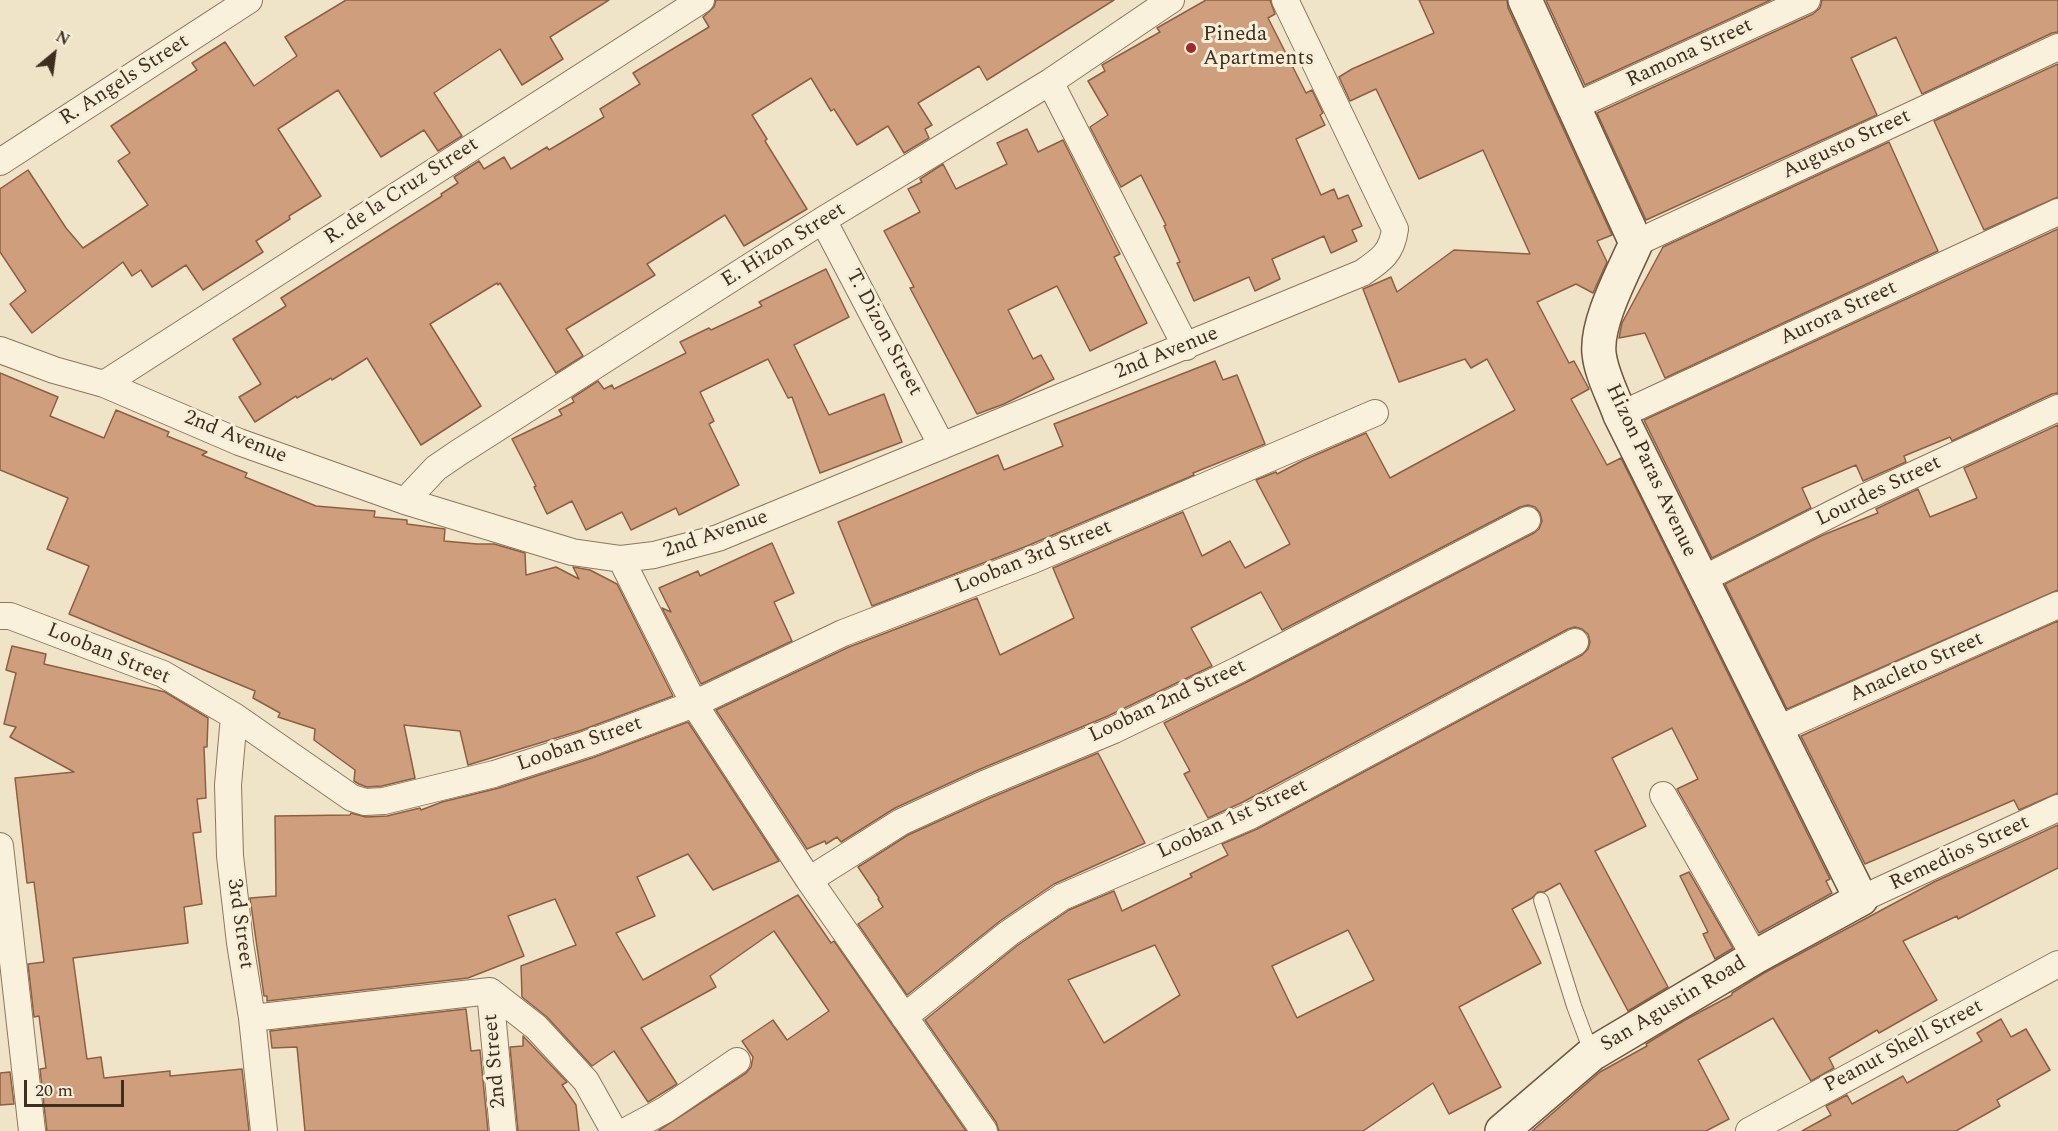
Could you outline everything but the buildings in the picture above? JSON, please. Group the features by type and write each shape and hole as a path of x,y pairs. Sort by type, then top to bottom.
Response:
{"street":[{"name":"R. Angels Street","path":"0,162 249,0"},
{"name":"R. de la Cruz Street","path":"104,384 701,0"},
{"name":"E. Hizon Street","path":"405,501 436,468 458,453 823,220 1050,82 1171,0"},
{"name":"2nd Avenue","path":"0,350 45,367 104,384 239,442 405,501 572,552 621,559 654,555 718,538 1186,347 1362,273 1379,261 1393,246 1395,230 1285,0"},
{"path":"1525,0 1636,243"},
{"name":"Ramona Street","path":"1573,107 1807,0"},
{"name":"Augusto Street","path":"1636,243 2058,47"},
{"path":"1050,82 1186,347"},
{"name":"Aurora Street","path":"1620,415 2058,212"},
{"name":"T. Dizon Street","path":"823,220 942,446"},
{"name":"Hizon Paras Avenue","path":"1636,243 1599,334 1602,370 1620,415 1861,899"},
{"name":"Lourdes Street","path":"1701,580 1863,498 2058,408"},
{"name":"Looban 3rd Street","path":"694,704 843,633 1033,560 1375,413"},
{"name":"Looban 2nd Street","path":"809,880 901,822 984,784 1114,730 1240,669 1527,520"},
{"path":"621,559 694,704 809,880 984,1131"},
{"name":"Anacleto Street","path":"1776,730 2058,605"},
{"name":"Looban Street","path":"0,616 10,616 163,674 234,716 352,798 365,802 384,801 494,774 587,744 694,704"},
{"name":"Looban 1st Street","path":"904,1017 1009,933 1062,897 1250,816 1575,642"},
{"name":"3rd Street","path":"234,716 228,785 230,856 252,1018 264,1131"},
{"path":"1663,795 1755,957"},
{"name":"Remedios Street","path":"1861,899 2058,808"},
{"path":"0,846 32,1131"},
{"name":"San Agustin Road","path":"1502,1131 1592,1054 1755,957 1861,899"},
{"name":"Peanut Shell Street","path":"1749,1131 2058,964"},
{"path":"252,1018 490,991 536,1027 586,1081 614,1131"},
{"name":"2nd Street","path":"490,991 503,1131"},
{"path":"626,1131 665,1110 737,1061"}],"lane":[{"path":"1540,900 1592,1054"}],"place":[{"name":"Pineda Apartments","path":"1191,48"}]}
